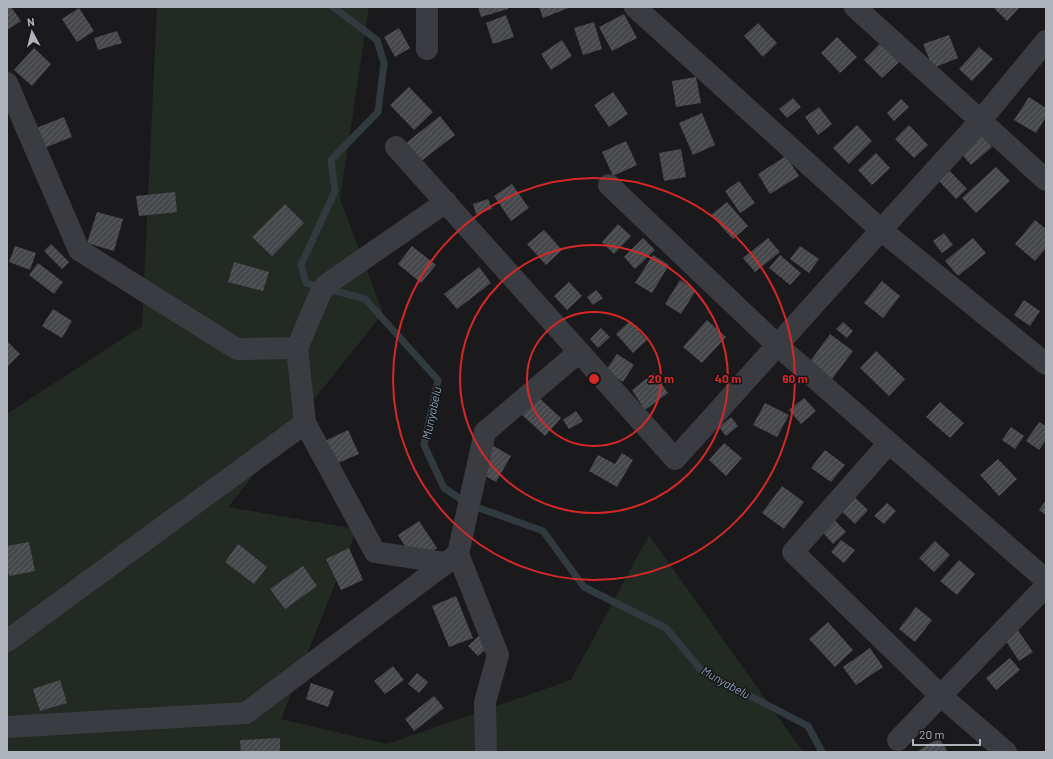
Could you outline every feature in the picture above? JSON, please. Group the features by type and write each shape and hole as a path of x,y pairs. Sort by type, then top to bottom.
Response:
{"street":[{"path":"427,7 427,49"},
{"path":"635,7 881,230 1046,364"},
{"path":"855,7 1046,180"},
{"path":"396,146 675,459 981,120 1046,41"},
{"path":"7,83 79,250 237,349 297,348"},
{"path":"609,185 778,345 1046,580"},
{"path":"446,202 323,289 297,348 305,423 375,552 452,559"},
{"path":"7,727 246,713 452,559 485,432 579,352"},
{"path":"7,640 305,423"},
{"path":"889,443 793,552 941,696 1006,752"},
{"path":"452,559 498,655 485,702 486,752"},
{"path":"898,740 1046,586"}],"shaded area":[{"path":"157,7 369,7 340,199 383,313 228,507 357,529 281,719 387,744 571,680 649,535 803,752 7,752 7,414 142,326"}],"building":[{"path":"7,7 11,7 21,21 7,30"},
{"path":"478,7 508,7 508,9 481,17"},
{"path":"539,7 571,7 543,18"},
{"path":"993,7 1020,7 1007,21"},
{"path":"79,8 94,31 77,42 62,19"},
{"path":"624,14 637,38 612,51 599,27"},
{"path":"506,15 514,37 493,44 486,23"},
{"path":"594,22 602,49 583,55 574,28"},
{"path":"758,23 777,43 763,57 744,36"},
{"path":"399,28 410,48 395,57 384,37"},
{"path":"117,31 122,43 98,50 94,38"},
{"path":"949,35 958,58 933,68 923,44"},
{"path":"837,37 857,57 840,73 821,53"},
{"path":"562,40 572,56 551,70 541,54"},
{"path":"880,44 899,62 882,78 864,60"},
{"path":"979,47 993,59 972,81 959,69"},
{"path":"34,48 51,64 32,86 14,70"},
{"path":"696,77 701,103 676,107 672,81"},
{"path":"409,87 433,112 414,130 390,105"},
{"path":"613,92 628,114 609,127 594,105"},
{"path":"1029,97 1046,108 1046,117 1036,133 1014,120"},
{"path":"793,98 801,107 787,118 779,109"},
{"path":"901,99 909,107 894,121 887,113"},
{"path":"819,107 832,124 818,135 805,117"},
{"path":"702,113 715,145 693,155 679,123"},
{"path":"440,116 455,135 420,162 406,143"},
{"path":"64,117 72,137 44,148 36,128"},
{"path":"857,125 872,141 849,164 833,148"},
{"path":"909,125 928,145 914,158 895,139"},
{"path":"976,128 992,147 971,165 955,146"},
{"path":"626,141 637,165 613,176 602,152"},
{"path":"681,149 686,177 664,181 659,153"},
{"path":"876,153 890,168 872,185 858,170"},
{"path":"786,156 799,176 770,194 758,174"},
{"path":"996,167 1010,181 976,213 962,198"},
{"path":"950,171 967,189 956,199 939,181"},
{"path":"739,181 755,203 740,213 725,191"},
{"path":"512,184 529,208 511,221 494,196"},
{"path":"175,192 177,212 139,216 136,196"},
{"path":"488,199 492,209 476,214 473,204"},
{"path":"727,202 748,226 733,239 711,215"},
{"path":"285,204 304,223 272,256 252,237"},
{"path":"97,212 123,219 114,251 87,243"},
{"path":"1035,220 1046,229 1046,248 1035,261 1015,244"},
{"path":"618,224 631,236 614,254 602,242"},
{"path":"544,230 562,250 546,265 527,244"},
{"path":"944,233 953,245 942,253 933,241"},
{"path":"643,238 655,250 635,269 624,257"},
{"path":"768,238 780,252 755,272 743,258"},
{"path":"973,238 986,253 958,276 945,261"},
{"path":"51,244 69,262 62,269 44,251"},
{"path":"15,246 36,253 30,270 9,262"},
{"path":"412,246 436,265 421,283 398,264"},
{"path":"800,246 819,259 809,273 790,259"},
{"path":"653,255 669,265 652,293 635,283"},
{"path":"780,255 801,273 790,285 769,268"},
{"path":"234,262 269,272 263,291 228,282"},
{"path":"38,263 63,282 54,294 29,275"},
{"path":"479,267 491,283 457,309 444,294"},
{"path":"680,280 696,290 681,314 665,304"},
{"path":"882,281 900,296 883,318 864,303"},
{"path":"569,282 582,296 567,310 554,296"},
{"path":"596,290 603,298 593,305 587,297"},
{"path":"1024,300 1040,311 1030,326 1014,315"},
{"path":"53,309 72,321 62,338 42,326"},
{"path":"707,320 726,337 702,363 683,347"},
{"path":"630,321 647,340 633,353 616,334"},
{"path":"843,322 853,331 847,338 836,329"},
{"path":"601,328 610,337 598,348 590,339"},
{"path":"830,334 853,351 832,379 809,363"},
{"path":"7,341 20,354 7,367"},
{"path":"876,351 905,379 889,396 860,368"},
{"path":"617,354 634,365 623,382 606,370"},
{"path":"654,373 668,393 645,410 632,390"},
{"path":"537,396 561,418 545,436 521,414"},
{"path":"804,398 816,411 801,424 789,410"},
{"path":"940,402 964,423 950,438 926,417"},
{"path":"765,403 789,415 777,437 753,425"},
{"path":"576,411 583,421 569,429 563,420"},
{"path":"731,417 738,426 726,436 719,427"},
{"path":"1039,422 1046,426 1046,440 1039,450 1026,441"},
{"path":"1011,427 1024,436 1015,449 1002,440"},
{"path":"348,430 359,454 331,466 321,443"},
{"path":"485,441 511,456 496,482 470,467"},
{"path":"724,443 742,458 726,476 709,460"},
{"path":"825,450 845,465 831,482 811,468"},
{"path":"622,453 633,460 617,487 589,471 598,455 615,464"},
{"path":"998,459 1017,479 999,496 980,475"},
{"path":"782,486 804,502 784,529 762,513"},
{"path":"847,490 868,510 855,524 834,504"},
{"path":"1046,500 1046,515 1039,510"},
{"path":"887,503 896,511 884,524 874,516"},
{"path":"829,514 846,532 833,544 817,526"},
{"path":"419,521 437,548 415,562 398,535"},
{"path":"841,540 855,550 844,563 831,552"},
{"path":"935,541 950,555 934,572 919,558"},
{"path":"29,542 35,571 9,576 7,566 7,546"},
{"path":"238,544 267,567 254,584 225,562"},
{"path":"349,548 363,580 341,590 326,559"},
{"path":"959,560 975,574 957,595 940,581"},
{"path":"303,566 317,586 285,609 270,589"},
{"path":"456,596 473,638 449,647 432,606"},
{"path":"916,607 932,620 915,642 899,629"},
{"path":"828,622 853,650 835,667 809,639"},
{"path":"1017,629 1033,652 1019,661 1004,638"},
{"path":"481,634 491,644 478,656 468,646"},
{"path":"870,648 883,667 856,685 843,667"},
{"path":"1010,658 1020,670 996,690 986,678"},
{"path":"393,666 404,680 385,694 374,681"},
{"path":"417,673 428,682 419,693 408,684"},
{"path":"60,680 67,703 40,711 33,689"},
{"path":"311,683 334,691 328,707 306,699"},
{"path":"434,696 444,708 414,731 405,719"},
{"path":"280,738 280,752 241,752 240,740"},
{"path":"939,738 948,752 916,752"}],"waterway":[{"name":"Munyabelu","path":"333,7 377,40 384,63 378,112 331,160 335,191 301,265 306,283 365,299 438,380 424,445 444,488 468,504 543,531 584,587 666,628 702,671 808,726 822,752"}]}
